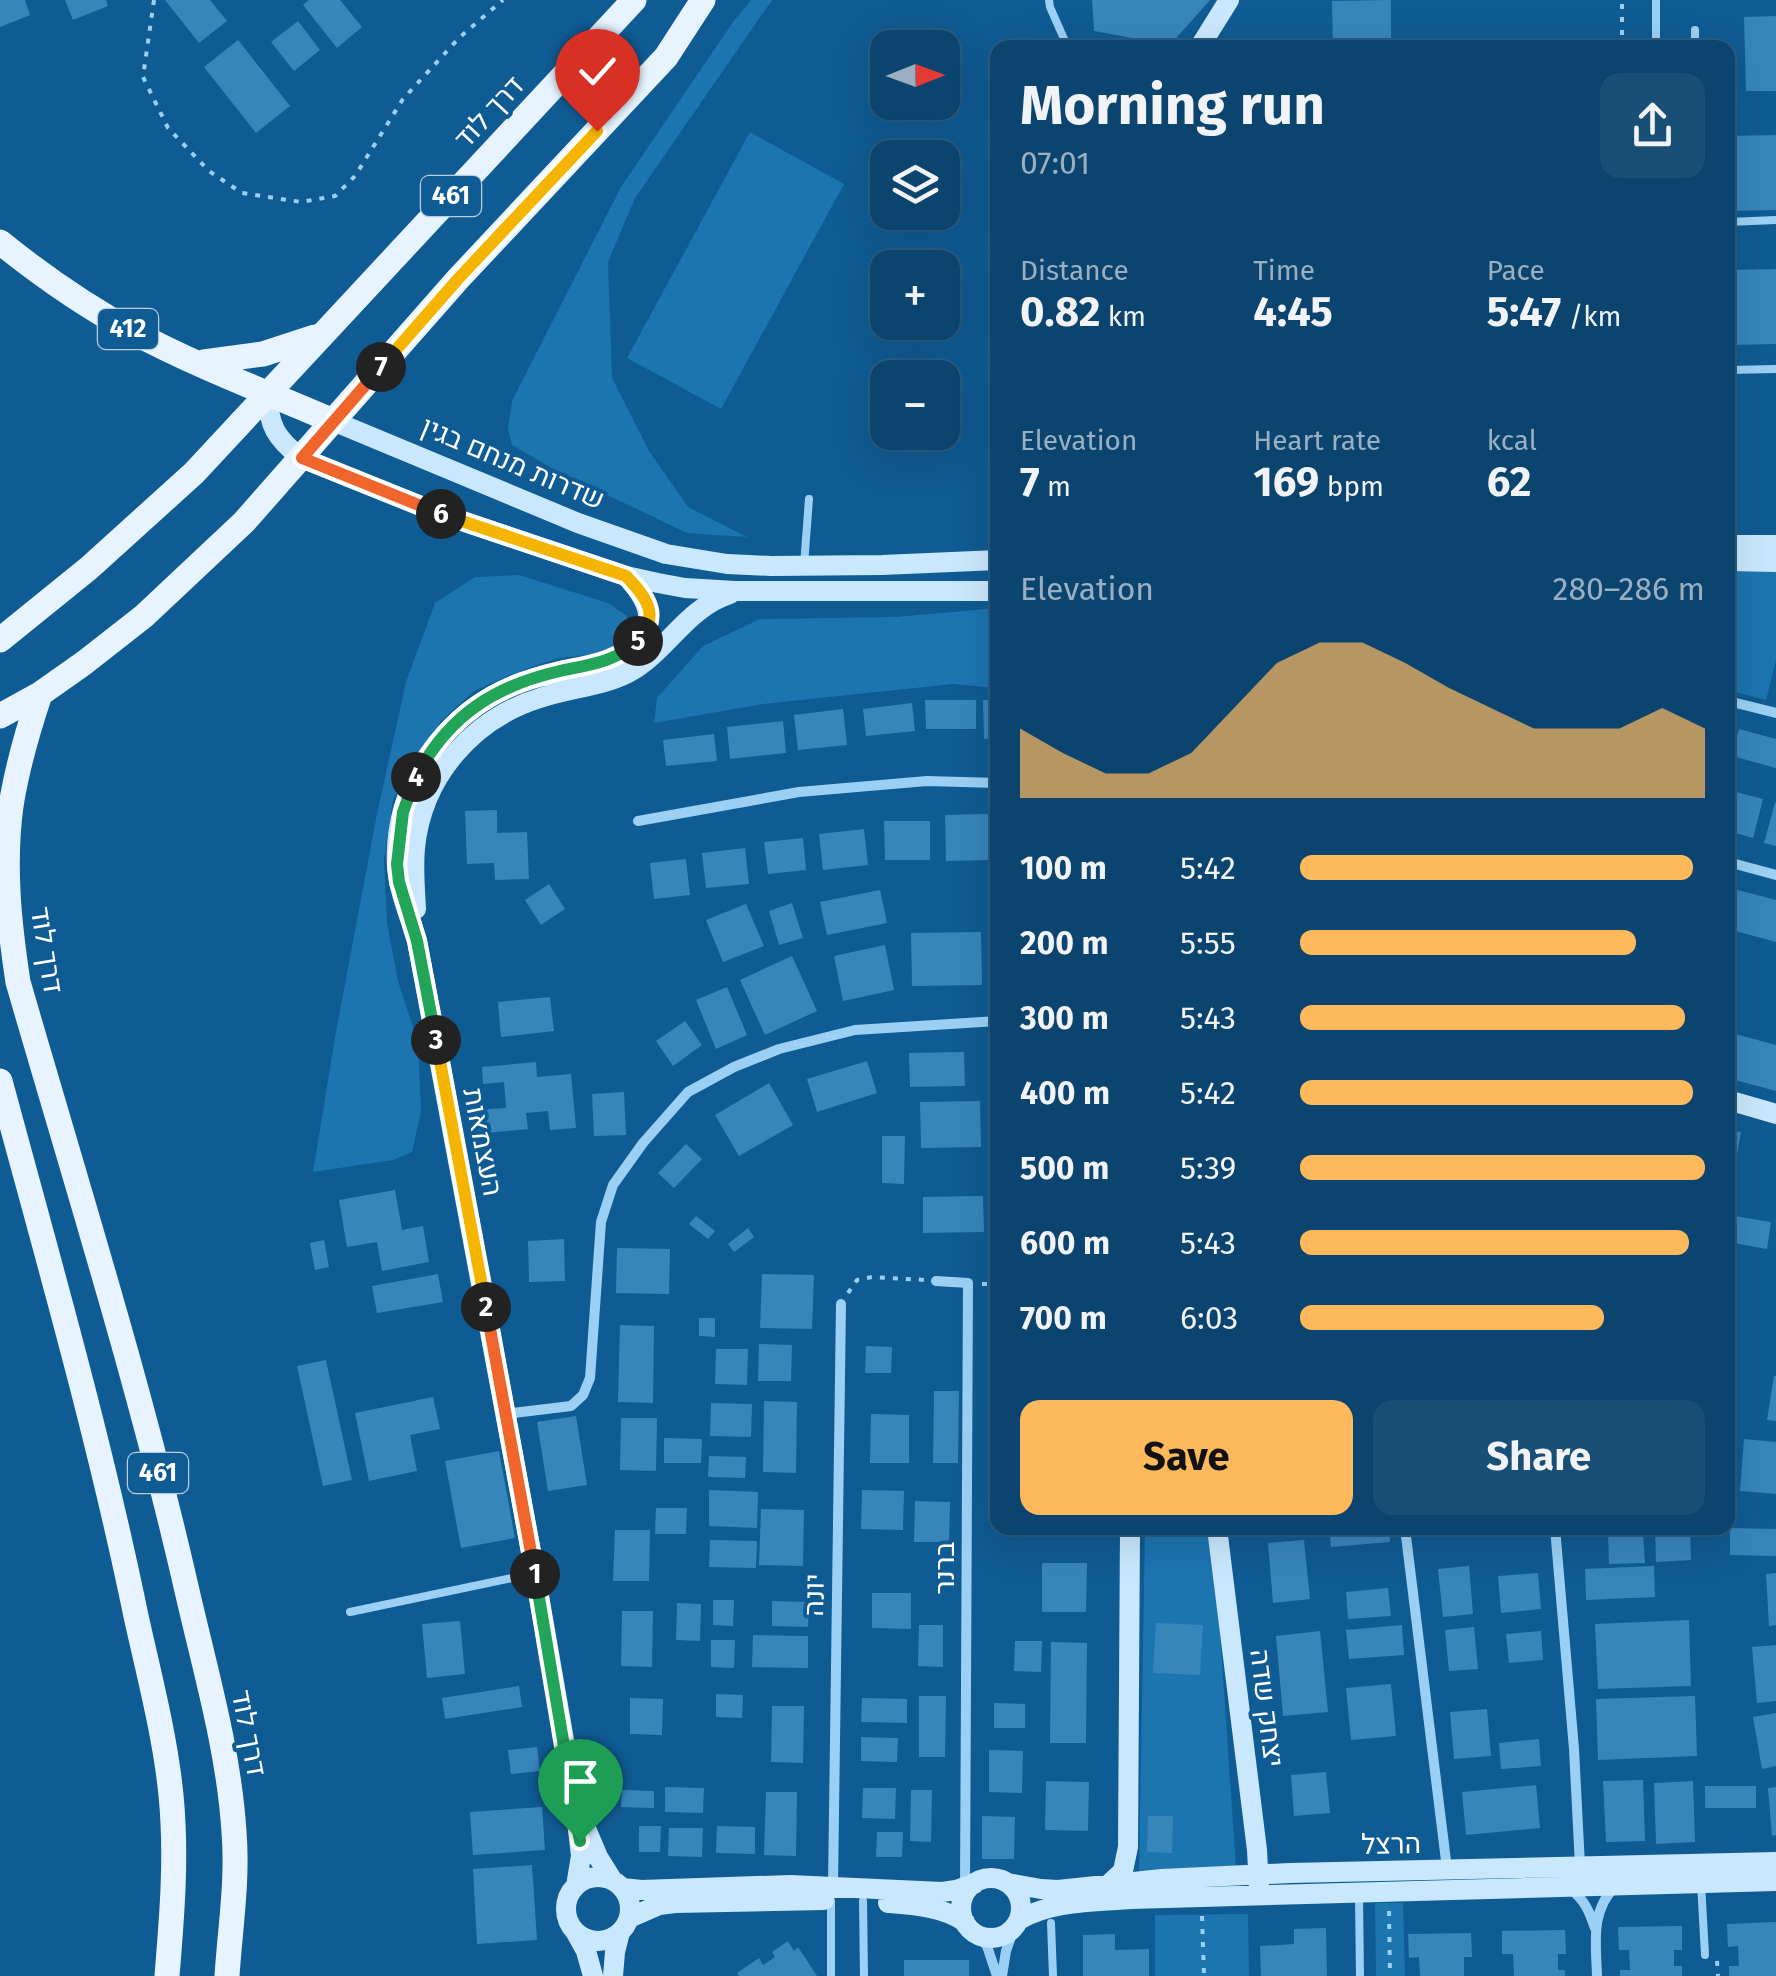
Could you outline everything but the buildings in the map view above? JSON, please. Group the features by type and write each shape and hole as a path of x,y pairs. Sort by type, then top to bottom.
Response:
{"main road":[{"name":"דרך לוד","path":"0,640 89,568 194,473 634,0"},
{"name":"461","path":"40,694 170,593 244,522 458,279 666,57 703,0"},
{"name":"412","path":"0,242 82,302 136,333 268,393"},
{"path":"200,362 263,354 324,333"},
{"name":"שדרות מנחם בגין","path":"268,393 333,420"},
{"name":"דרך לוד","path":"40,694 23,748 12,805 7,858 8,918 18,982 142,1410 216,1717 235,1834 226,1976"},
{"path":"0,716 40,694"},
{"name":"461","path":"0,1081 87,1401 156,1712 170,1794 174,1883 167,1976"}],"street":[{"path":"1204,40 1229,0"},
{"path":"268,393 274,432 302,458 432,511 626,576 685,588 990,591"},
{"name":"שדרות מנחם בגין","path":"333,420 533,505 666,554 727,564 804,566 990,560"},
{"path":"1735,545 1776,545"},
{"path":"1735,561 1776,562"},
{"name":"העצמאות","path":"576,1886 580,1856 576,1803 417,941 397,864 410,788 438,741 458,720 496,692 546,674 618,656 642,636 650,612 640,591 626,576"},
{"path":"417,941 414,870 420,823 435,782 462,744 496,716 516,707 632,671 700,609 713,600 744,590"},
{"path":"1735,703 1776,713"},
{"path":"638,821 799,792 927,781 990,783"},
{"path":"1735,864 1776,874"},
{"path":"506,1414 571,1406 583,1395 590,1378 601,1222 613,1184 688,1092 779,1049 855,1030 990,1022"},
{"path":"1735,1102 1776,1114"},
{"name":"ברנר","path":"936,1280 968,1283 970,1885"},
{"name":"יונה","path":"832,1893 840,1304"},
{"path":"1108,1885 1123,1871 1128,1848 1130,1535"},
{"name":"יצחק שדה","path":"1219,1535 1259,1884"},
{"path":"1406,1535 1448,1870"},
{"path":"1557,1535 1580,1867"},
{"name":"העצמאות","path":"576,1803 598,1857 618,1885"},
{"name":"הרצל","path":"1016,1924 1034,1911 1090,1902 1202,1896 1259,1884 1448,1870 1776,1862"},
{"path":"593,1976 586,1951 568,1919 566,1905 576,1886 596,1877 618,1885 832,1893 942,1892 992,1878 1007,1882 1020,1902 999,1976"},
{"name":"הרצל","path":"1007,1882 1058,1890 1162,1879 1359,1892 1776,1881"},
{"path":"613,1976 628,1900 618,1885"},
{"path":"970,1885 962,1909 971,1928 987,1946 999,1976"},
{"path":"1597,1976 1596,1929 1601,1906 1617,1886"},
{"path":"1568,1887 1588,1906 1596,1929"},
{"path":"575,1932 586,1939 610,1939 624,1925 659,1905 832,1893 956,1916 988,1938 998,1937 1016,1924"}],"lane":[{"path":"1049,0 1064,40"},
{"path":"1656,0 1656,40"},
{"path":"1695,30 1695,40"},
{"path":"1735,222 1776,220"},
{"path":"1735,370 1776,369"},
{"path":"804,566 809,499"},
{"path":"350,1612 535,1573"},
{"path":"1701,1884 1705,1956"},
{"path":"1359,1892 1360,1976"},
{"path":"831,1976 832,1893"},
{"path":"863,1901 864,1976"},
{"path":"1051,1922 1053,1976"}],"path":[{"path":"154,0 143,77 168,128 209,171 242,194 301,202 335,196 355,176 403,99 458,38 504,0"},
{"path":"1622,0 1622,40"},
{"path":"840,1304 857,1280 872,1276 936,1280"},
{"path":"1389,1891 1390,1976"},
{"path":"1202,1896 1204,1976"}],"shaded area":[{"path":"751,0 772,0 635,198 608,262 612,378 649,451 688,507 747,537 687,533 555,470 512,445 508,429 512,401 621,187"},
{"path":"750,132 844,184 721,409 627,358"},
{"path":"1735,568 1776,571 1776,660 1766,700 1735,692"},
{"path":"519,575 608,603 627,616 630,628 624,644 606,653 558,658 474,691 442,720 393,799 384,860 387,923 398,981 418,1043 421,1111 412,1152 393,1160 313,1172 377,814 406,682 435,603 475,577"},
{"path":"990,609 990,687 953,684 763,704 654,723 657,698 703,646 760,619 896,617"},
{"path":"1145,1535 1211,1535 1236,1867 1139,1876"},
{"path":"1375,1903 1403,1903 1405,1976 1376,1976"},
{"path":"1248,1914 1249,1976 1155,1976 1155,1915"}],"route":[{"path":"580,1841 535,1573 417,941 399,882 398,838 410,788 438,741 458,720 476,704 523,681 618,656 642,636 650,612 640,591 626,576 432,511 302,458 458,279 597,131"}]}
